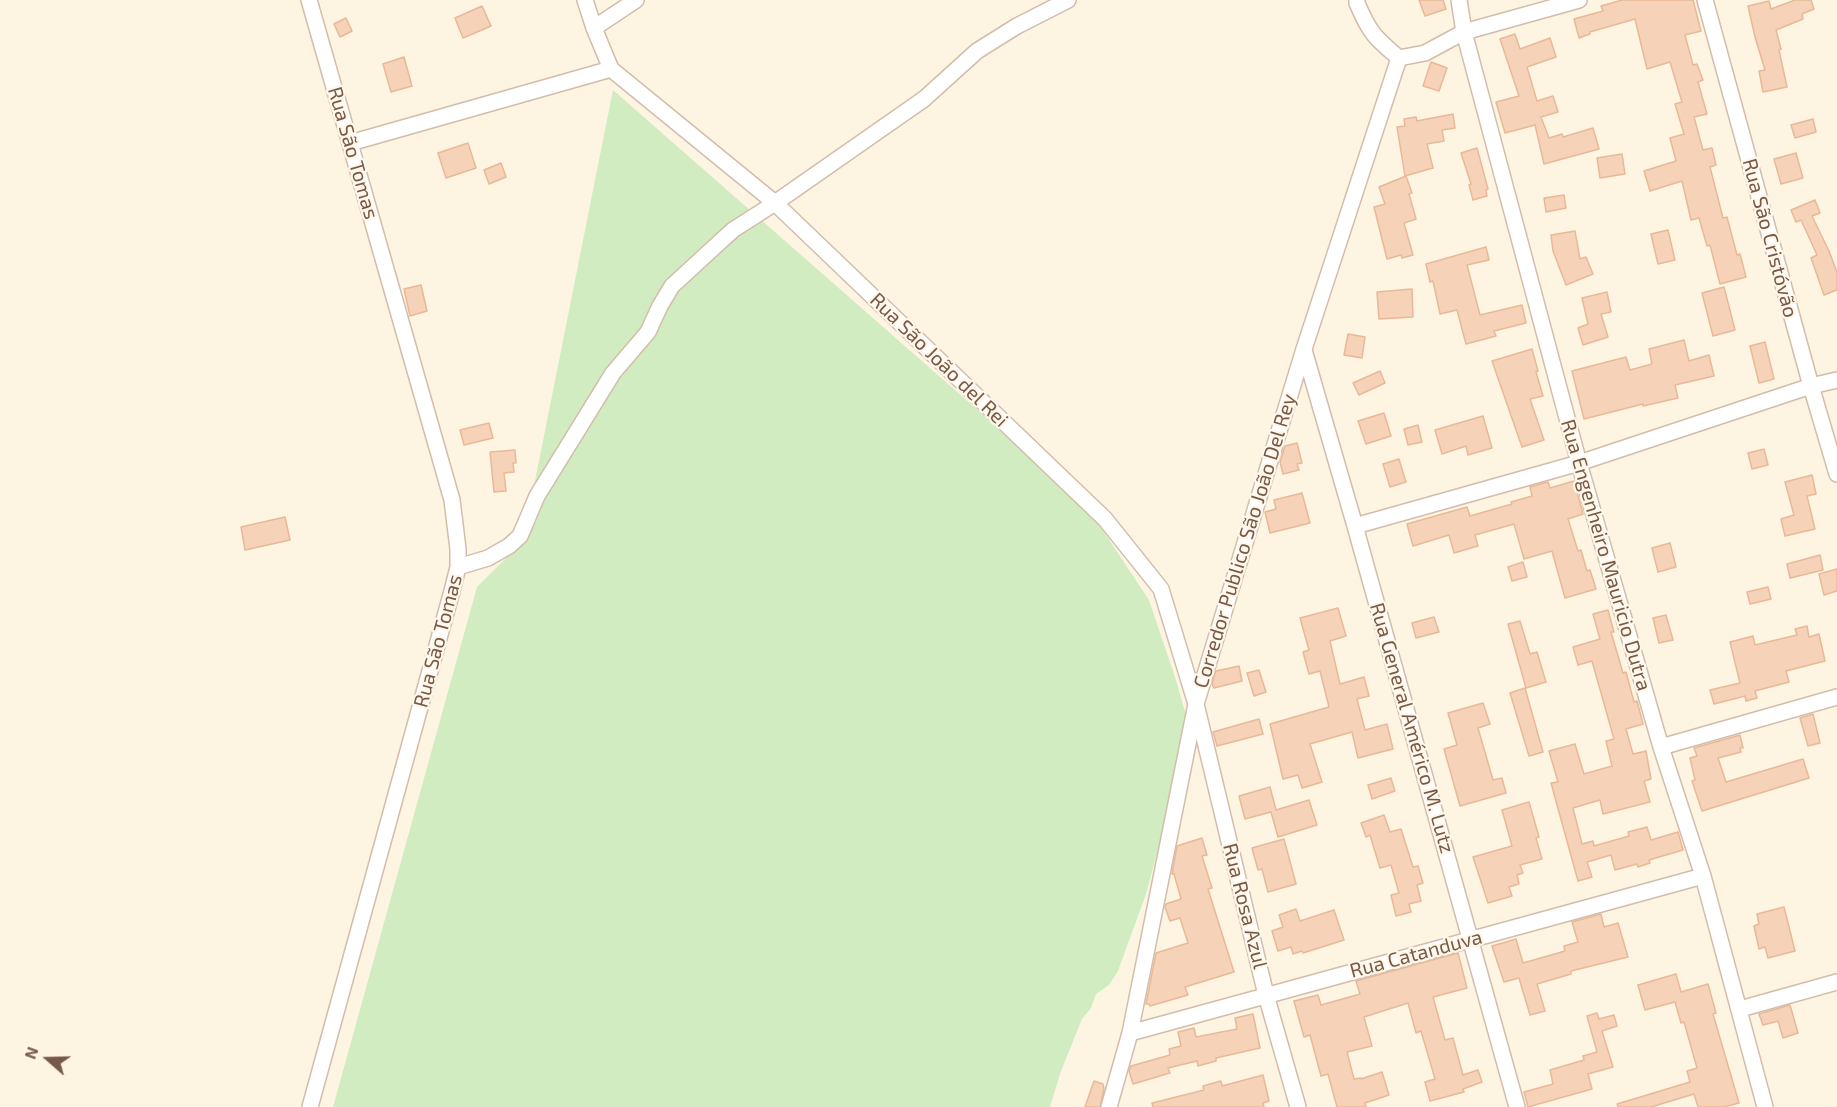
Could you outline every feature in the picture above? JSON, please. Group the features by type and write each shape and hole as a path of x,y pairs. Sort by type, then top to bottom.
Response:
{"street":[{"name":"Rua São Tomas","path":"309,0 452,500 458,549 458,567 310,1107"},
{"path":"350,143 611,69 585,0"},
{"path":"594,28 636,0"},
{"path":"458,567 488,558 509,546 520,536 537,496 613,373 648,332 672,286 733,230 776,203 924,99 977,51 1017,26 1068,0"},
{"path":"1357,0 1356,3 1366,26 1377,40 1399,58 1425,53 1464,32 1579,0"},
{"name":"Rua Engenheiro Mauricio Dutra","path":"1459,0 1464,32 1580,463 1661,747 1703,876 1765,1107"},
{"name":"Rua São Cristóvão","path":"1706,0 1837,474"},
{"name":"Corredor Publico São João Del Rey","path":"1112,1103 1130,1033 1196,704 1304,349 1399,58"},
{"name":"Rua São João del Rei","path":"611,69 776,203 1105,519 1161,589 1196,704"},
{"name":"Rua General Américo M. Lutz","path":"1304,349 1517,1107"},
{"path":"1355,526 1580,463 1811,386 1837,380"},
{"path":"1661,747 1837,697"},
{"name":"Rua Rosa Azul","path":"1196,704 1266,995 1298,1107"},
{"name":"Rua Catanduva","path":"1130,1033 1703,876"},
{"path":"1740,1009 1837,982"}],"green space":[{"path":"613,90 1086,505 1149,600 1190,729 1146,894 1118,971 1109,985 1096,994 1091,1008 1082,1019 1061,1071 1050,1107 333,1107 477,587 523,541"}],"building":[{"path":"1419,0 1443,0 1446,9 1425,16"},
{"path":"1622,0 1693,0 1701,31 1685,35 1693,65 1697,64 1703,80 1698,82 1707,114 1694,117 1703,150 1712,148 1716,165 1710,167 1723,218 1727,217 1737,255 1740,254 1746,277 1720,284 1710,245 1707,246 1699,218 1691,220 1682,181 1650,191 1644,171 1676,161 1670,138 1684,134 1675,104 1682,102 1670,62 1647,69 1635,19 1590,32 1579,38 1574,19 1603,11 1601,6"},
{"path":"1795,0 1811,0 1814,9 1802,14 1803,19 1776,30 1787,87 1763,92 1759,71 1765,70 1748,6 1769,1 1771,9"},
{"path":"482,6 491,26 463,38 455,18"},
{"path":"346,18 352,31 340,37 334,24"},
{"path":"1515,34 1520,49 1550,38 1556,57 1527,67 1537,101 1553,96 1558,112 1541,117 1549,138 1562,134 1563,137 1593,128 1599,149 1544,164 1535,125 1505,133 1496,102 1519,96 1500,39"},
{"path":"404,57 412,86 391,92 383,64"},
{"path":"1431,62 1447,68 1439,91 1423,86"},
{"path":"1453,114 1455,128 1442,130 1444,141 1427,144 1433,168 1405,176 1397,127 1405,126 1404,119 1416,117 1417,121"},
{"path":"1813,119 1816,132 1795,138 1791,125"},
{"path":"468,143 476,168 446,178 438,153"},
{"path":"1477,148 1488,189 1486,190 1487,196 1473,200 1469,185 1471,184 1461,153"},
{"path":"1796,153 1803,178 1781,184 1774,159"},
{"path":"1622,154 1625,174 1600,178 1597,158"},
{"path":"501,163 506,177 489,184 484,170"},
{"path":"1406,176 1412,193 1409,194 1416,219 1404,223 1413,255 1402,258 1401,255 1387,259 1374,207 1385,204 1379,187"},
{"path":"1564,195 1566,208 1546,212 1544,198"},
{"path":"1815,200 1820,213 1812,216 1837,272 1837,290 1824,295 1811,258 1817,255 1801,220 1796,222 1791,210"},
{"path":"1668,230 1675,260 1658,264 1651,234"},
{"path":"1575,231 1580,259 1586,257 1593,274 1566,285 1553,251 1551,235"},
{"path":"1486,247 1489,260 1467,265 1480,315 1522,305 1526,323 1494,331 1496,336 1466,344 1457,310 1440,314 1433,281 1430,282 1426,264"},
{"path":"421,285 427,311 410,316 404,289"},
{"path":"1724,287 1735,330 1713,336 1702,293"},
{"path":"1412,289 1413,317 1379,319 1377,292"},
{"path":"1607,292 1611,312 1601,314 1608,337 1583,345 1578,328 1588,324 1582,298"},
{"path":"1348,334 1365,337 1362,358 1344,355"},
{"path":"1684,340 1689,361 1709,355 1714,376 1675,385 1678,398 1584,419 1572,371 1626,357 1630,370 1652,364 1649,349"},
{"path":"1765,342 1774,379 1759,383 1750,346"},
{"path":"1532,349 1543,396 1530,399 1544,440 1522,447 1492,361"},
{"path":"1380,371 1385,383 1359,395 1353,383"},
{"path":"1384,413 1391,436 1366,444 1358,421"},
{"path":"1483,416 1492,448 1468,455 1466,446 1442,454 1435,430"},
{"path":"489,423 493,438 464,445 460,430"},
{"path":"1418,425 1422,442 1408,445 1404,429"},
{"path":"1297,443 1302,463 1297,464 1299,470 1283,474 1280,462 1285,446"},
{"path":"1764,449 1768,465 1752,469 1748,453"},
{"path":"515,450 514,472 504,473 506,491 494,492 490,452"},
{"path":"1399,459 1406,482 1390,487 1383,464"},
{"path":"1812,475 1816,494 1807,496 1815,529 1785,536 1781,519 1794,515 1785,482"},
{"path":"1574,481 1583,514 1568,519 1578,551 1581,550 1587,571 1590,570 1596,589 1565,598 1552,551 1524,559 1514,524 1475,535 1478,546 1454,553 1449,535 1413,546 1407,524 1467,507 1470,516 1532,496 1530,487 1548,482 1550,488"},
{"path":"1302,493 1310,523 1270,533 1265,512 1276,509 1274,500"},
{"path":"285,517 290,540 245,550 241,527"},
{"path":"1670,543 1676,567 1658,572 1652,548"},
{"path":"1820,555 1823,570 1790,578 1787,564"},
{"path":"1523,562 1527,577 1512,581 1508,567"},
{"path":"1837,569 1837,591 1824,595 1819,574"},
{"path":"1768,587 1771,599 1750,604 1747,592"},
{"path":"1338,608 1346,636 1330,641 1340,684 1364,677 1369,696 1357,699 1365,730 1387,724 1393,749 1358,758 1352,732 1310,744 1322,782 1302,788 1298,775 1283,779 1270,724 1329,707 1320,671 1309,674 1303,652 1309,650 1300,618"},
{"path":"1608,610 1614,632 1611,632 1623,673 1626,672 1643,724 1626,729 1633,754 1646,751 1651,779 1644,781 1650,802 1603,814 1600,800 1573,808 1582,844 1593,841 1594,846 1629,836 1628,832 1647,827 1651,840 1678,832 1683,850 1649,860 1650,863 1638,867 1637,864 1615,870 1611,855 1587,862 1592,877 1578,881 1551,783 1558,782 1549,751 1575,744 1584,774 1612,766 1606,741 1614,739 1592,661 1578,665 1573,647 1600,639 1593,614"},
{"path":"1666,615 1673,640 1659,643 1653,618"},
{"path":"1434,617 1439,632 1416,638 1412,623"},
{"path":"1520,621 1530,654 1537,652 1546,682 1526,688 1508,624"},
{"path":"1807,626 1809,637 1819,634 1825,661 1786,671 1789,682 1755,691 1757,698 1746,701 1745,696 1714,704 1710,690 1740,683 1730,642 1753,636 1755,645 1797,635 1795,629"},
{"path":"1239,666 1242,681 1214,688 1212,684 1216,671"},
{"path":"1259,670 1266,692 1254,696 1247,673"},
{"path":"1525,688 1543,752 1529,756 1510,693"},
{"path":"1483,703 1490,724 1478,728 1493,780 1502,778 1506,793 1460,806 1444,749 1457,745 1448,713"},
{"path":"1813,714 1820,743 1808,746 1800,718"},
{"path":"1259,719 1263,734 1217,746 1213,732"},
{"path":"1740,735 1743,748 1740,748 1741,752 1718,758 1726,782 1803,759 1809,778 1702,811 1692,781 1695,780 1690,758 1697,756 1694,748"},
{"path":"1391,778 1395,791 1372,799 1368,785"},
{"path":"1270,787 1276,810 1309,800 1317,825 1278,837 1271,812 1245,819 1239,796"},
{"path":"1529,802 1539,837 1536,838 1542,859 1520,865 1523,873 1517,875 1519,884 1509,887 1512,896 1488,903 1473,857 1512,846 1502,810"},
{"path":"1384,815 1390,832 1401,829 1413,867 1418,866 1423,883 1417,885 1421,901 1409,904 1411,912 1396,916 1391,895 1399,893 1391,865 1380,868 1370,835 1366,837 1361,823"},
{"path":"1202,838 1207,855 1202,856 1212,888 1208,889 1234,972 1185,987 1188,995 1150,1006 1146,1004 1156,953 1188,943 1180,918 1170,921 1165,907 1166,904 1181,899 1174,874 1172,874 1177,846"},
{"path":"1284,839 1296,884 1268,892 1262,869 1258,870 1252,848"},
{"path":"1784,907 1795,951 1768,958 1765,947 1759,949 1754,926 1759,924 1757,914"},
{"path":"1296,909 1300,921 1334,910 1344,940 1303,953 1302,951 1293,954 1291,947 1278,951 1272,931 1283,927 1279,915"},
{"path":"1601,914 1604,927 1618,923 1628,957 1571,971 1571,974 1537,984 1545,1011 1530,1015 1519,978 1504,982 1492,946 1516,939 1523,963 1565,951 1564,946 1578,942 1572,922"},
{"path":"1458,953 1467,988 1433,997 1445,1040 1453,1038 1463,1075 1478,1070 1482,1082 1463,1089 1464,1092 1430,1101 1425,1082 1435,1079 1421,1031 1416,1033 1408,1003 1364,1017 1372,1046 1347,1052 1354,1079 1382,1072 1389,1095 1365,1103 1366,1107 1337,1107 1328,1074 1321,1076 1310,1035 1304,1037 1294,1001 1318,995 1321,1005 1360,994 1356,981"},
{"path":"1676,974 1681,992 1708,984 1716,1013 1713,1014 1739,1103 1724,1107 1698,1107 1694,1094 1651,1107 1618,1107 1617,1104 1690,1082 1687,1071 1697,1068 1684,1022 1681,1023 1675,1002 1645,1010 1638,985"},
{"path":"1790,1005 1798,1033 1783,1038 1778,1021 1763,1025 1759,1014"},
{"path":"1597,1013 1599,1019 1614,1015 1617,1026 1602,1031 1613,1067 1588,1074 1592,1089 1528,1107 1524,1092 1553,1084 1550,1070 1584,1060 1583,1056 1597,1052 1587,1016"},
{"path":"1253,1014 1260,1048 1216,1058 1216,1061 1198,1066 1197,1061 1168,1068 1170,1073 1133,1084 1129,1071 1131,1066 1170,1055 1169,1049 1181,1046 1178,1032 1194,1028 1196,1037 1237,1029 1235,1018"},
{"path":"1263,1075 1269,1101 1263,1103 1264,1107 1153,1107 1152,1103 1204,1090 1203,1086 1221,1081 1222,1086"},
{"path":"1094,1081 1103,1084 1100,1107 1085,1107"}]}
